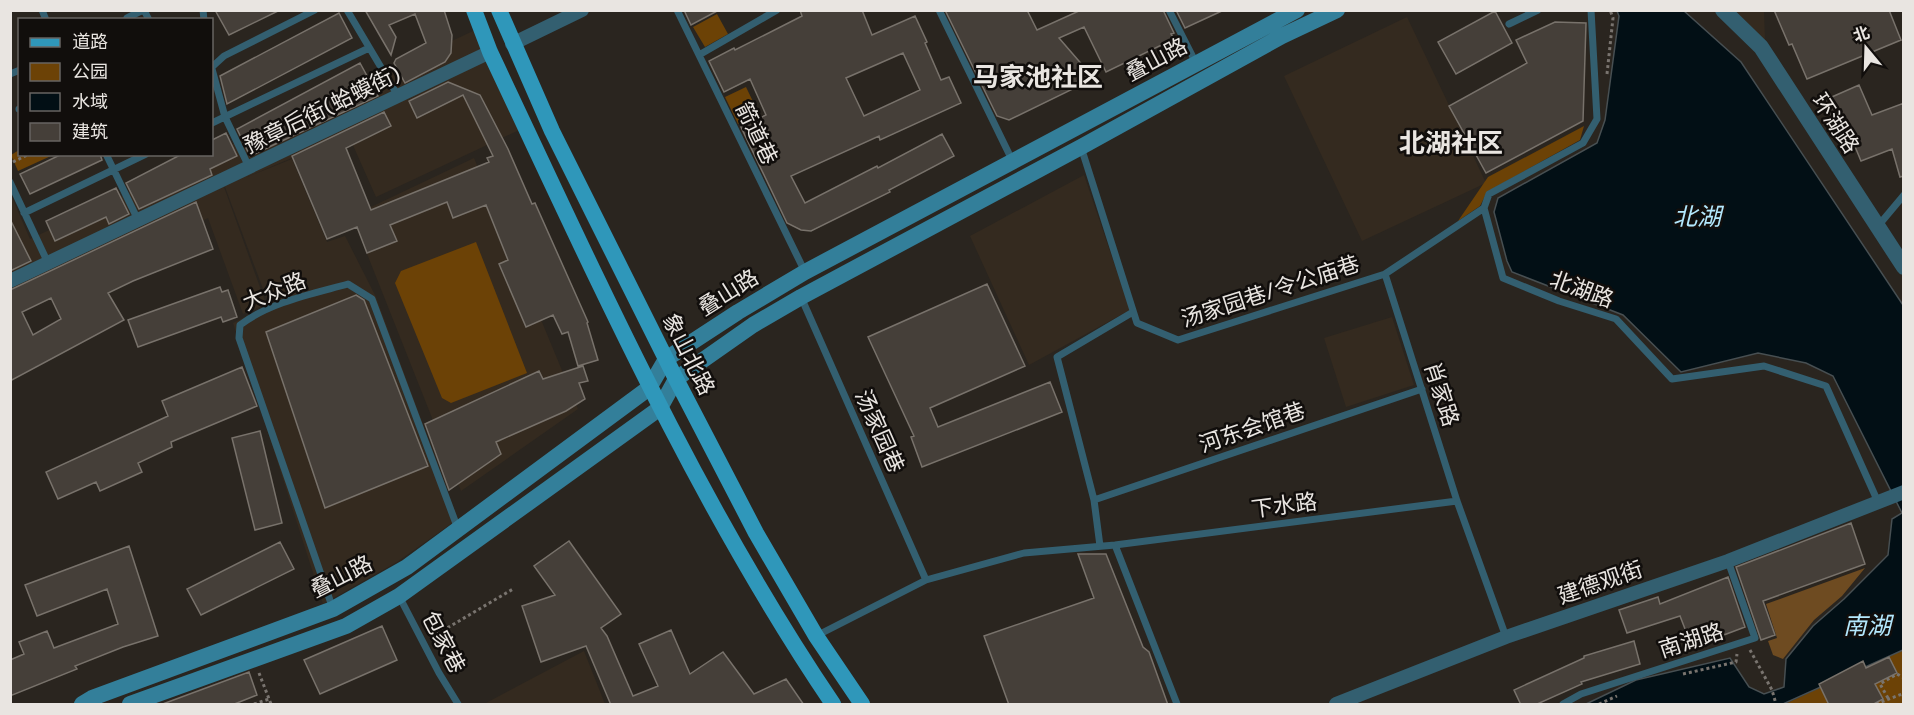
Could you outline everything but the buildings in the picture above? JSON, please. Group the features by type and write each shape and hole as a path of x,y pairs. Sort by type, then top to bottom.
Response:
{"main road":[{"path":"474,10 490,52 649,388 733,544 833,705"},
{"name":"象山北路","path":"499,10 552,131 756,533 816,636 861,705"},
{"name":"叠山路","path":"82,705 92,698 333,609 406,567 458,530 649,388 666,359 738,312 804,272 1297,10"},
{"name":"叠山路","path":"130,705 346,626 399,596 660,408 676,379 753,325 1282,36 1337,10"}],"street":[{"path":"512,44 582,10"},
{"name":"环湖路","path":"1723,10 1761,47 1904,267"},
{"name":"豫章后街(蛤蟆街)","path":"10,281 490,52"},
{"name":"建德观街","path":"1336,705 1351,701 1506,636 1728,561 1904,492"}],"lane":[{"path":"124,18 144,10"},
{"path":"213,67 224,56 315,10"},
{"path":"347,10 398,96"},
{"name":"箭道巷","path":"678,10 804,272"},
{"path":"699,55 777,10"},
{"path":"939,10 1013,162"},
{"path":"1169,10 1196,63"},
{"path":"1509,24 1538,10"},
{"path":"1386,274 1484,208 1489,194 1583,143 1597,119 1591,10"},
{"path":"213,123 369,48"},
{"path":"213,72 225,117 249,167"},
{"path":"1081,147 1133,312 1057,357 1094,500 1101,546"},
{"path":"107,156 138,220"},
{"path":"24,213 142,156"},
{"path":"10,182 48,263"},
{"path":"1877,228 1904,195"},
{"name":"北湖路","path":"1484,208 1503,278 1559,301 1616,319 1672,379 1764,366 1826,386 1878,502"},
{"name":"汤家园巷/令公庙巷","path":"1133,312 1137,323 1178,340 1386,274"},
{"name":"肖家路","path":"1386,274 1457,501 1506,636"},
{"name":"大众路","path":"333,609 239,338 240,324 252,315 348,284 372,299 458,530"},
{"name":"汤家园巷","path":"801,297 926,580"},
{"name":"河东会馆巷","path":"1094,500 1422,389"},
{"name":"下水路","path":"816,636 926,580 1024,553 1115,545 1457,501"},
{"path":"1115,545 1177,705"},
{"name":"南湖路","path":"1563,705 1581,694 1755,638 1728,561"},
{"name":"包家巷","path":"399,596 458,705"}],"path":[{"path":"1607,75 1613,18 1610,10"},
{"path":"13,162 25,156"},
{"path":"423,643 513,589"},
{"path":"1738,643 1751,651 1772,690 1776,705"},
{"path":"254,659 271,705"},
{"path":"1886,701 1880,684 1897,674 1904,678"},
{"path":"1876,705 1902,694 1904,698"},
{"path":"254,705 269,699"}],"shaded area":[{"path":"1734,11 1764,11 1765,40"},
{"path":"1407,17 1486,183 1362,241 1284,76"},
{"path":"488,24 493,41 532,124 376,197 348,134 247,177 292,159 327,242 345,236 376,297 458,519 397,562 323,604 233,323 269,305 225,187 266,304 243,314 208,218 11,313 10,193 30,239 207,156 213,156 213,153"},
{"path":"474,158 578,409 461,491 352,216"},
{"path":"1084,175 1130,310 1029,365 970,236"},
{"path":"1392,317 1414,385 1346,407 1324,338"},
{"path":"1865,568 1842,596 1814,620 1783,659 1773,655 1768,641 1777,638 1766,604"},
{"path":"584,651 605,704 484,704"}],"green space":[{"path":"717,14 728,34 705,47 693,27"},
{"path":"746,87 759,114 738,124 725,97"},
{"path":"1584,126 1580,140 1487,192 1480,206 1458,221 1488,177"},
{"path":"18,151 18,156 51,156 18,171 11,155"},
{"path":"476,242 527,373 451,403 442,398 395,283 401,271"},
{"path":"1903,649 1903,704 1783,704 1787,703"}],"water":[{"name":"北湖","path":"1617,11 1684,11 1741,62 1903,305 1903,650 1783,704 1586,704 1636,680 1730,658 1749,687 1764,694 1784,687 1786,659 1813,626 1888,555 1892,519 1902,513 1833,376 1806,363 1758,353 1681,372 1623,315 1512,272 1494,212 1498,198 1597,143 1605,120 1619,16"}],"district":[{"name":"马家池社区","path":"1038,77"},
{"name":"北湖社区","path":"1451,143"}],"water label":[{"name":"南湖","path":"1867,626"}]}
